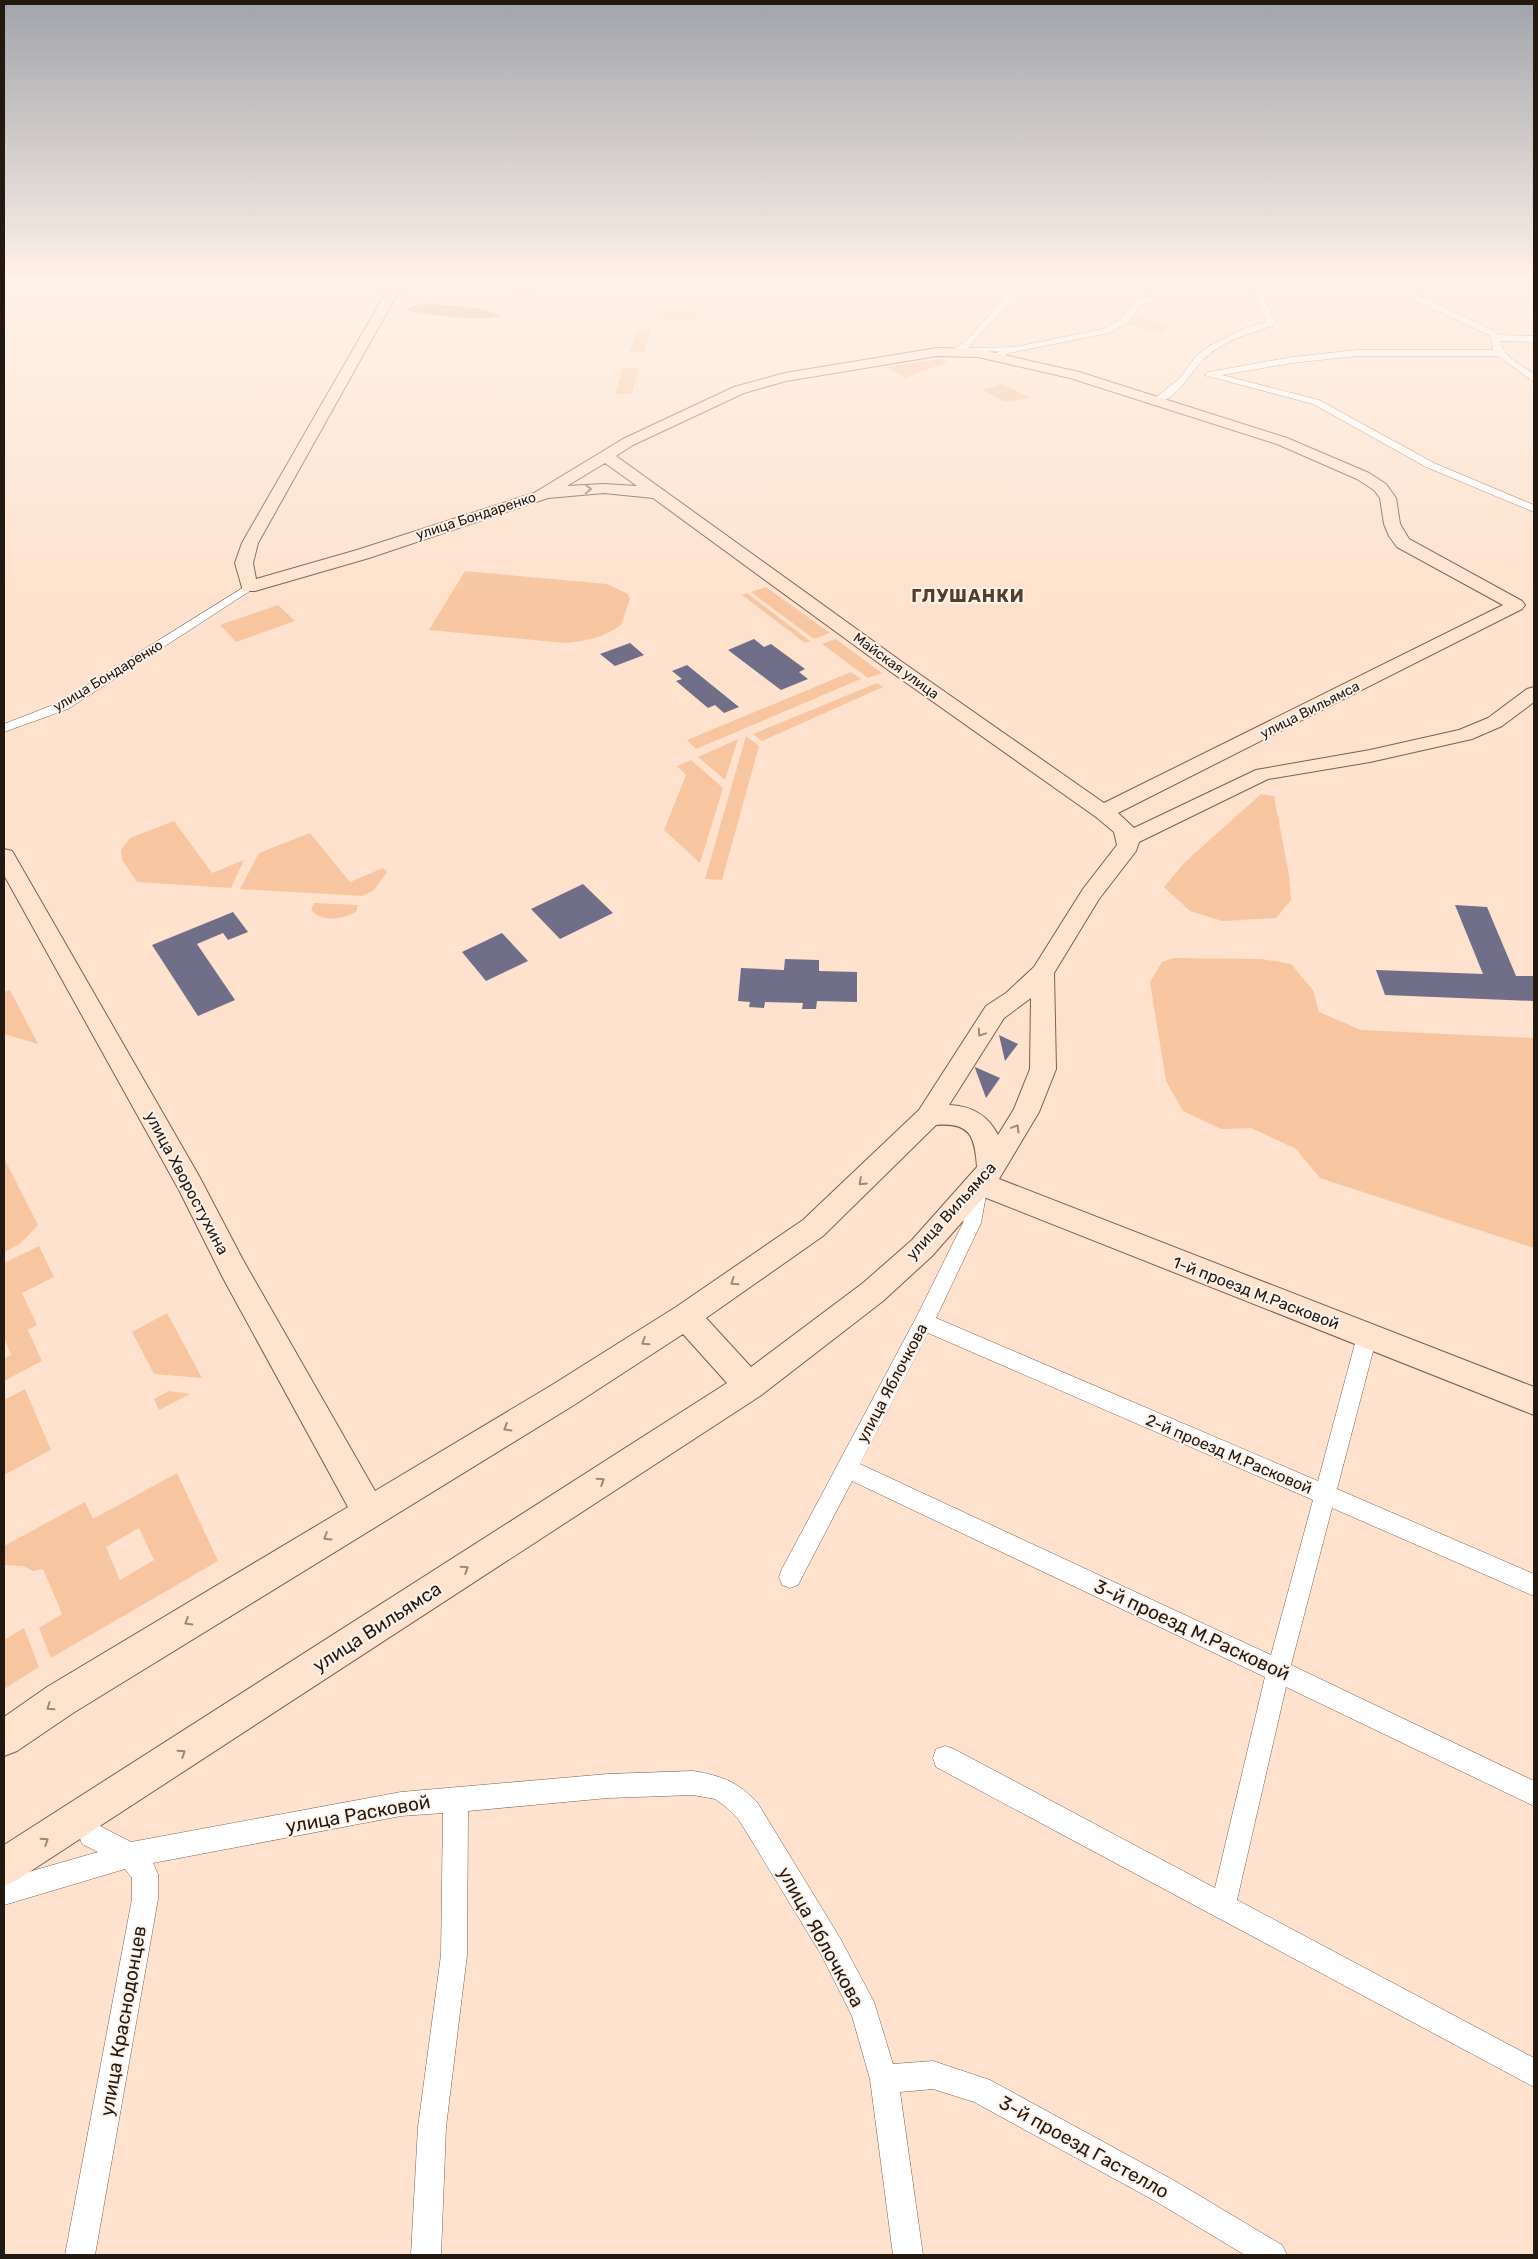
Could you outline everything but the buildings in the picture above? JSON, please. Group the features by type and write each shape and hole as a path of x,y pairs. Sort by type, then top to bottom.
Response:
{"street":[{"path":"249,587 244,563 250,543 339,385"},
{"name":"улица Бондаренко","path":"4,728 63,706 249,587 363,554 540,496 604,455 702,406 752,385"},
{"name":"улица Бондаренко","path":"1109,385 1282,441 1363,476 1380,486 1388,498 1392,524 1403,544 1516,605"},
{"path":"1158,400 1176,385"},
{"path":"1250,385 1316,402 1430,465 1534,510"},
{"name":"Майская улица","path":"604,455 898,668 1103,812 1123,828 1128,839"},
{"name":"Майская улица","path":"540,496 567,490 597,488 659,495"},
{"name":"улица Вильямса","path":"1103,812 1250,740 1516,605"},
{"path":"4,1738 67,1696 563,1395 686,1316 813,1228 928,1116 995,1012 1015,998 1042,972 1091,894 1128,846 1128,839 1263,774 1370,756 1465,735 1495,722 1534,693"},
{"name":"улица Хворостухина","path":"4,856 189,1184 238,1277 368,1512"},
{"name":"улица Вильямса","path":"4,1867 749,1386 873,1292 922,1248 985,1177 1026,1112 1043,1069 1042,972"},
{"path":"1015,998 1038,1012 1044,1021"},
{"path":"928,1116 941,1114 956,1115 972,1121 985,1133 985,1177"},
{"name":"улица Яблочкова","path":"790,1577 924,1322 972,1224 985,1177"},
{"name":"1-й проезд М.Расковой","path":"985,1177 1367,1336 1534,1401"},
{"path":"686,1316 749,1386"},
{"name":"2-й проезд М.Расковой","path":"924,1322 1534,1585"},
{"path":"1223,1907 1278,1670 1367,1336"},
{"name":"3-й проезд М.Расковой","path":"848,1469 1278,1670 1534,1794"},
{"path":"945,1758 1534,2074"},
{"name":"улица Расковой","path":"4,1892 130,1855 401,1804 608,1786 693,1783 719,1788"},
{"name":"улица Яблочкова","path":"719,1788 735,1798 748,1811 831,1947 864,2012 884,2079 908,2255"},
{"path":"426,2255 432,2127 454,1955 456,1799"},
{"name":"улица Краснодонцев","path":"80,2255 145,1899 145,1874 130,1855 91,1835 84,1816"},
{"name":"3-й проезд Гастелло","path":"884,2079 933,2076 980,2090 1165,2191 1272,2255"}],"shaded area":[{"path":"618,385 634,385 632,394 615,394"},
{"path":"998,385 1005,385 1031,398 1004,402 983,390"},
{"path":"465,571 607,584 628,594 630,599 621,625 601,636 580,641 565,643 429,630"},
{"path":"766,587 830,633 814,639 751,592"},
{"path":"747,593 810,641 805,643 742,595"},
{"path":"278,605 295,621 236,642 220,625"},
{"path":"836,639 882,673 868,678 822,644"},
{"path":"851,672 861,679 696,749 687,740"},
{"path":"877,683 883,687 762,741 753,734"},
{"path":"746,736 759,746 722,880 705,879"},
{"path":"738,739 725,780 698,757"},
{"path":"691,760 723,788 700,863 664,830 686,775 677,766"},
{"path":"1261,794 1274,796 1289,875 1291,900 1276,918 1222,921 1190,911 1164,887 1185,862"},
{"path":"174,821 212,873 244,860 231,888 137,882 122,860 121,850 130,838"},
{"path":"310,833 350,882 383,868 387,872 373,891 362,896 240,889 259,853"},
{"path":"314,903 358,905 356,912 339,918 327,918 321,917 311,910"},
{"path":"1173,958 1261,959 1291,964 1313,990 1319,1012 1361,1030 1534,1038 1534,1248 1320,1178 1296,1149 1251,1128 1221,1129 1183,1111 1166,1081 1150,982 1162,962"},
{"path":"10,990 38,1044 4,1034 4,992"},
{"path":"4,1158 38,1225 20,1244 4,1252"},
{"path":"39,1246 54,1277 22,1293 37,1325 28,1330 42,1361 4,1381 4,1359 11,1355 4,1337 4,1263"},
{"path":"167,1313 202,1378 154,1374 132,1332"},
{"path":"25,1389 51,1450 4,1475 4,1400"},
{"path":"169,1391 190,1394 159,1410 154,1399"},
{"path":"177,1473 218,1561 51,1658 39,1628 62,1614 43,1569 33,1571 23,1566 4,1565 4,1546 85,1502 93,1519","holes":["139,1528 154,1560 120,1580 106,1547"]},
{"path":"24,1628 39,1667 4,1689 4,1640"}],"district":[{"name":"ГЛУШАНКИ","path":"968,596"}]}
